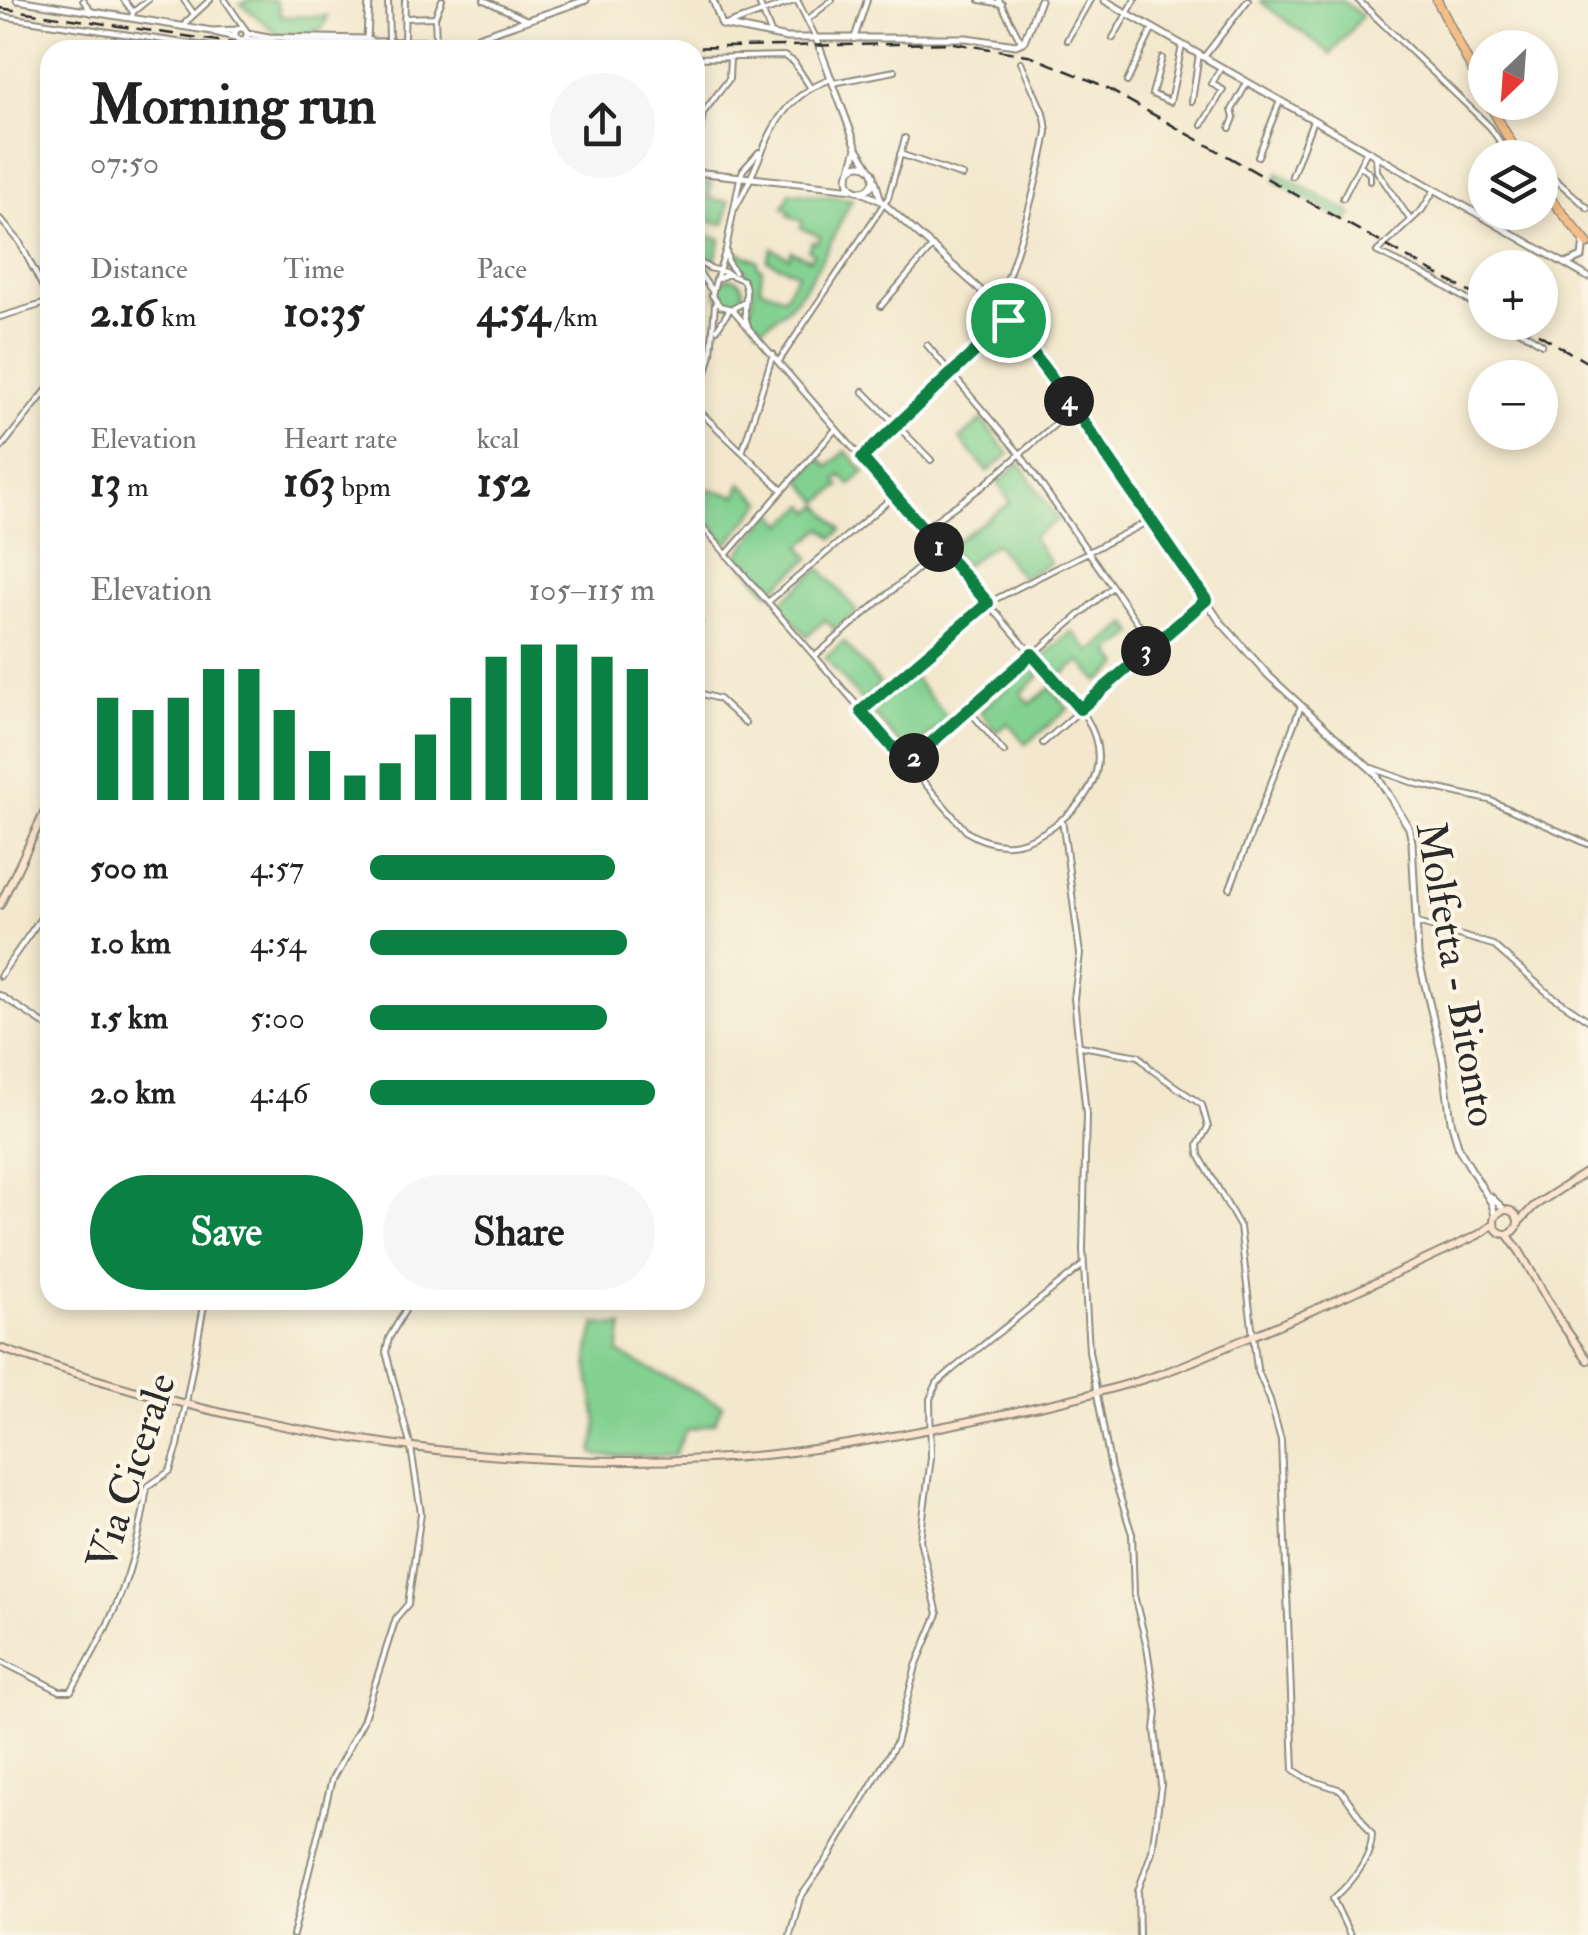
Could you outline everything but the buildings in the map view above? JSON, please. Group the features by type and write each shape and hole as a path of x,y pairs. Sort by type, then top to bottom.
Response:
{"main road":[{"path":"1437,0 1468,61"},
{"path":"1558,208 1586,242"},
{"path":"0,905 40,822"},
{"path":"1507,1234 1534,1206 1588,1172"},
{"path":"0,1348 64,1371 187,1405 411,1448 504,1458 710,1459 818,1449 930,1429 1158,1375 1478,1235 1509,1211 1534,1206"},
{"path":"1509,1211 1520,1252"},
{"path":"1496,1224 1520,1252 1559,1320 1588,1360"}],"street":[{"path":"17,0 277,40"},
{"path":"83,0 92,13"},
{"path":"124,0 133,15"},
{"path":"133,15 148,0"},
{"path":"184,0 194,14"},
{"path":"185,26 210,0"},
{"path":"226,0 246,34"},
{"path":"367,40 368,0"},
{"path":"388,0 389,40"},
{"path":"404,40 405,0"},
{"path":"436,40 435,17 442,0"},
{"path":"484,0 527,20"},
{"path":"556,0 560,9"},
{"path":"469,40 586,0"},
{"path":"713,0 723,24"},
{"path":"758,0 773,36"},
{"path":"723,24 797,0 883,202"},
{"path":"807,20 832,0"},
{"path":"854,39 867,0"},
{"path":"980,0 1000,2 1022,43"},
{"path":"1022,43 1040,0"},
{"path":"1066,40 1090,0"},
{"path":"1104,0 1588,276"},
{"path":"1113,38 1135,0"},
{"path":"1192,102 1201,56 1248,0"},
{"path":"1358,0 1490,127 1499,140"},
{"path":"0,16 164,40"},
{"path":"404,18 435,17"},
{"path":"740,28 743,19"},
{"path":"723,24 773,36 966,38 1022,43"},
{"path":"1127,82 1154,28"},
{"path":"236,34 240,40 246,34"},
{"path":"271,39 279,40"},
{"path":"1162,58 1152,94 1170,102 1182,44"},
{"path":"705,58 784,56 794,62 810,87"},
{"path":"705,108 729,78 730,57"},
{"path":"995,303 1001,298 1045,144 1045,118 1021,62"},
{"path":"1202,126 1223,90 1212,84 1221,67"},
{"path":"735,208 783,111 798,94 832,81 895,71"},
{"path":"1230,128 1232,110 1248,82"},
{"path":"1258,156 1280,101"},
{"path":"1292,176 1313,120"},
{"path":"779,361 883,202 905,138"},
{"path":"857,148 849,182 857,190"},
{"path":"712,292 726,250 740,178 763,150"},
{"path":"1343,198 1366,151"},
{"path":"900,154 963,176"},
{"path":"1376,156 1377,171 1409,218"},
{"path":"1360,164 1370,174 1370,181"},
{"path":"832,188 858,166 868,168"},
{"path":"705,171 857,190 869,189 874,178"},
{"path":"1558,182 1588,208"},
{"path":"1435,189 1422,210 1377,252 1468,301"},
{"name":"Molfetta - Bitonto","path":"857,190 883,202 995,303 1074,408 1206,600 1260,666 1372,768 1409,828 1418,956 1443,1060 1454,1136 1484,1190 1496,1224"},
{"path":"0,219 18,241 40,283"},
{"path":"1565,263 1582,257 1586,242"},
{"path":"880,306 933,246"},
{"path":"726,250 728,263 748,291 744,302 750,329"},
{"path":"705,267 736,275"},
{"path":"1578,270 1588,267"},
{"path":"716,280 736,275"},
{"path":"705,280 714,299 715,333 705,373"},
{"path":"705,530 961,827 984,841 1006,846 1020,844 1041,836 1083,800 1098,773 1096,735 1080,709 773,354 731,309 714,299"},
{"path":"715,333 731,309 744,302"},
{"path":"0,317 40,305"},
{"path":"862,458 1008,320"},
{"path":"1535,340 1542,344"},
{"path":"927,344 1020,454 1153,645"},
{"path":"742,452 773,354"},
{"path":"864,390 931,460"},
{"path":"0,449 40,399"},
{"path":"923,529 1074,408"},
{"path":"705,417 782,490"},
{"path":"726,554 836,428"},
{"path":"768,602 894,496"},
{"path":"861,711 988,603 1152,520"},
{"path":"815,657 940,549"},
{"path":"907,764 1112,587"},
{"path":"1043,743 1206,600"},
{"path":"705,695 720,699 746,723"},
{"path":"1230,888 1301,705"},
{"path":"968,709 1004,752"},
{"path":"1372,768 1517,810 1588,844"},
{"path":"1062,819 1080,954 1074,998 1086,1114 1083,1265 1094,1393 1132,1534 1134,1590 1148,1647 1157,1710 1155,1729 1161,1785 1152,1851 1138,1890 1138,1935"},
{"path":"0,976 40,918"},
{"path":"1416,923 1493,946 1549,994 1588,1020"},
{"path":"0,994 40,1021"},
{"path":"1081,1046 1139,1056 1202,1106 1208,1127 1198,1145 1199,1155 1240,1227 1257,1369 1281,1440 1294,1770 1341,1790 1372,1834 1353,1881 1334,1899 1350,1935"},
{"name":"Molfetta - Bitonto","path":"1484,1190 1509,1211"},
{"path":"790,1935 800,1898 896,1743 916,1666 938,1614 920,1540 931,1458 928,1412 937,1383 1083,1265"},
{"name":"Via Cicerale","path":"0,1661 60,1691 71,1691 118,1607 138,1540 147,1487 170,1471 187,1405 203,1310"},
{"path":"293,1935 332,1779 363,1722 396,1618 408,1604 421,1514 411,1448 386,1352 389,1338 405,1310"}],"green space":[{"path":"275,0 282,17 328,16 313,36 278,34 241,4"},
{"path":"1263,0 1341,0 1362,16 1331,54"},
{"path":"1278,173 1352,214 1348,222 1275,181"},
{"path":"705,182 711,183 709,199 729,201 725,224 705,221"},
{"path":"790,192 852,199 804,288 777,317 759,329 748,314 753,298 751,284 732,262 733,250 757,260 762,269 760,288 784,297 798,273 767,260 772,248 789,257 791,251 811,259 813,253 808,250 820,236 801,228 803,222 783,208"},
{"path":"705,236 721,239 714,263 705,263"},
{"path":"730,278 739,282 743,291 739,300 730,304 721,300 717,291 721,282"},
{"path":"982,420 1009,454 988,472 960,439"},
{"path":"846,451 865,472 850,485 841,475 836,481 840,486 820,502 801,480 819,457 828,467"},
{"path":"1020,463 1058,520 1032,537 1050,563 1022,578 995,543 964,566 948,547 1010,503 998,482"},
{"path":"741,483 763,502 727,544 705,519 705,488 737,496"},
{"path":"806,505 812,512 820,505 842,530 833,538 823,528 801,546 810,558 769,593 737,556 773,511 784,524"},
{"path":"820,568 857,611 835,630 825,620 807,636 779,604"},
{"path":"1128,624 1135,634 1110,652 1120,665 1099,682 1080,661 1060,677 1043,657 1072,631 1091,652"},
{"path":"844,642 880,684 862,701 825,658"},
{"path":"1031,666 1040,676 1021,693 1030,704 1050,688 1068,709 1026,744 1008,723 997,732 980,711"},
{"path":"912,676 949,719 908,754 871,711"},
{"path":"596,1324 623,1326 618,1353 722,1405 714,1423 686,1430 674,1456 593,1453 597,1421 588,1363"}],"railway":[{"path":"0,8 212,40"},
{"path":"705,47 953,43 1028,55 1099,84 1468,291"},
{"path":"1549,340 1588,363"}],"route":[{"path":"1008,320 1074,408 1206,600 1080,709 1032,654 907,764 861,711 988,603 862,458 1008,320"}]}
